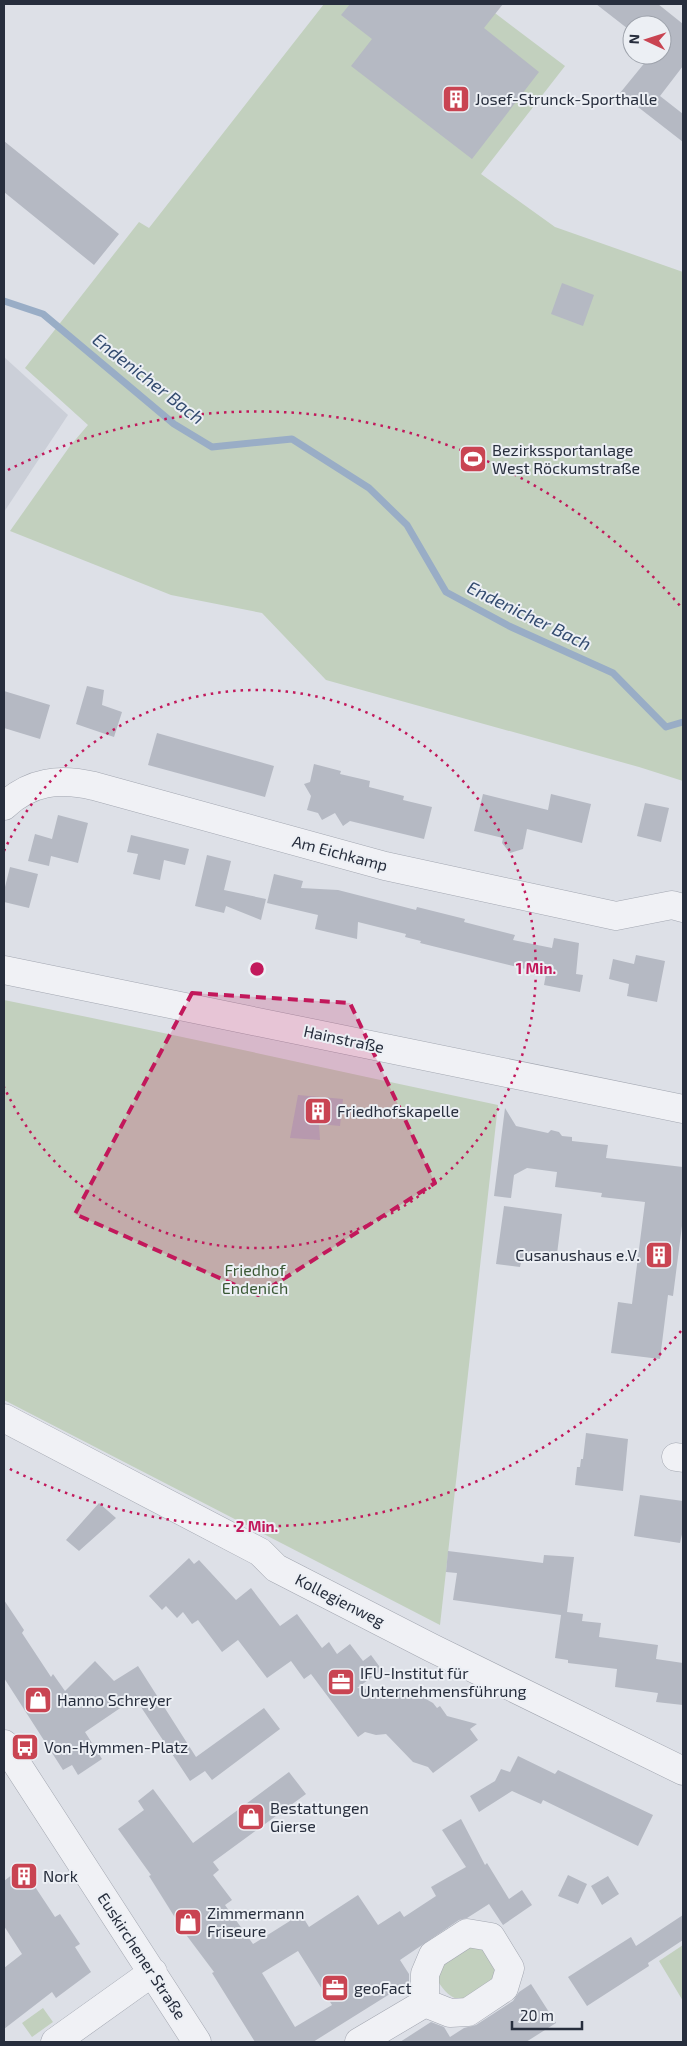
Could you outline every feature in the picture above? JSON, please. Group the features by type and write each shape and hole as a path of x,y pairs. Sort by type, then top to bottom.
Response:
{"street":[{"name":"Am Eichkamp","path":"4,806 18,793 32,787 67,781 94,786 385,866 616,916 672,905 683,908"},
{"name":"Hainstraße","path":"4,970 683,1109"},
{"name":"Kollegienweg","path":"4,1418 260,1552 276,1568 432,1648 683,1771"},
{"name":"Euskirchener Straße","path":"4,1744 197,2042"},
{"path":"54,2042 153,1972"},
{"path":"359,2042 425,2003"}],"highlighted area":[{"path":"192,993 350,1003 435,1183 258,1295 75,1214"}],"shaded area":[{"path":"4,357 68,415 4,512"}],"green space":[{"name":"Bezirkssportanlage West Röckumstraße","path":"324,4 483,4 565,66 481,174 555,227 683,272 683,781 326,680 262,613 171,595 10,531 70,446 88,425 25,368 139,222 149,228"},
{"name":"Friedhof Endenich","path":"4,1000 498,1105 440,1625 4,1400"},
{"path":"469,1941 488,1942 499,1978 464,2001 448,1994 437,1980 443,1957"},
{"path":"683,1945 683,2001 659,1961"},
{"path":"43,2008 53,2022 32,2037 22,2023"}],"building":[{"name":"Josef-Strunck-Sporthalle","path":"350,4 503,4 484,28 539,72 472,159 351,66 372,39 341,15"},
{"path":"596,4 658,4 672,15 622,15 622,24"},
{"path":"672,15 683,24 683,66 660,96 683,114 683,142 620,93 643,65 672,65"},
{"path":"4,141 119,234 94,265 4,192"},
{"path":"562,283 594,295 583,326 551,314"},
{"path":"87,686 104,690 102,705 122,712 114,737 76,724"},
{"path":"4,691 50,705 40,739 4,728"},
{"path":"157,733 274,766 265,797 148,765"},
{"path":"314,764 341,771 340,774 370,781 369,787 404,796 403,800 432,807 424,839 350,821 343,826 335,813 322,820 318,813 307,810 311,796 304,784 310,782"},
{"path":"483,794 548,810 551,794 591,804 582,843 527,829 523,849 510,853 502,843 503,838 474,831"},
{"path":"645,803 669,808 661,842 637,836"},
{"path":"58,815 88,823 78,863 51,856 49,866 28,861 35,834 52,839"},
{"path":"131,835 189,849 185,865 164,860 160,880 133,874 138,854 127,852"},
{"path":"207,855 231,861 224,890 266,899 261,920 226,906 224,913 195,906"},
{"path":"10,867 38,874 29,908 4,902 4,891"},
{"path":"274,874 303,881 301,888 338,890 416,910 417,907 465,919 464,922 515,935 513,940 552,948 554,938 579,943 576,974 583,975 580,992 544,985 546,974 420,943 421,941 405,937 406,934 358,922 357,939 315,929 318,915 267,903"},
{"path":"636,955 665,961 657,1002 627,996 629,984 609,979 613,959 634,964"},
{"name":"Friedhofskapelle","path":"298,1095 343,1099 340,1126 319,1124 320,1140 290,1138"},
{"path":"505,1108 516,1126 548,1133 551,1130 559,1132 562,1136 572,1137 572,1141 608,1145 606,1158 683,1167 683,1218 673,1296 668,1295 660,1359 611,1353 618,1302 632,1304 645,1202 601,1197 602,1193 555,1187 557,1172 527,1168 514,1175 511,1198 494,1196"},
{"path":"504,1206 562,1214 556,1262 522,1258 520,1267 496,1264"},
{"path":"586,1433 628,1439 623,1491 575,1485 577,1467 580,1467 581,1459 583,1459"},
{"path":"640,1495 683,1501 683,1530 680,1543 634,1536"},
{"path":"99,1503 116,1518 79,1551 66,1540"},
{"path":"448,1551 543,1563 544,1555 574,1557 567,1612 583,1614 582,1621 601,1623 599,1637 658,1645 656,1659 683,1663 683,1705 656,1702 658,1693 615,1687 617,1669 568,1663 568,1660 555,1658 561,1615 453,1600 457,1573 446,1572"},
{"path":"189,1558 194,1564 199,1560 236,1600 251,1588 280,1626 297,1614 322,1648 329,1642 337,1654 350,1644 363,1661 371,1655 382,1670 357,1688 417,1694 433,1703 437,1708 440,1706 447,1716 477,1724 470,1729 478,1740 433,1773 428,1767 413,1762 386,1734 376,1735 365,1732 358,1737 311,1674 304,1679 291,1661 267,1678 238,1640 222,1652 198,1620 192,1624 183,1612 177,1618 166,1606 162,1610 149,1596"},
{"path":"4,1600 24,1630 22,1633 51,1677 53,1674 65,1691 95,1661 114,1681 138,1666 196,1757 264,1708 280,1729 212,1780 205,1771 190,1781 135,1698 85,1732 102,1759 78,1775 72,1765 63,1770 4,1678"},
{"path":"518,1756 555,1774 558,1770 653,1815 638,1846 543,1800 541,1804 512,1791 479,1812 470,1796 495,1781 501,1769 510,1772"},
{"path":"289,1772 306,1794 213,1862 219,1870 213,1875 232,1900 225,1905 253,1944 301,1914 309,1927 358,1895 378,1925 400,1911 404,1917 436,1896 431,1887 466,1867 442,1830 461,1819 485,1865 487,1863 509,1899 522,1890 532,1905 503,1925 489,1904 467,1918 459,1920 400,1960 409,1974 409,1982 313,2042 255,2042 212,1973 214,1972 184,1932 149,1876 151,1875 118,1829 144,1810 138,1801 153,1789 193,1843","holes":["298,1951 332,2005 295,2027 262,1973"]},
{"path":"22,1867 55,1917 60,1914 80,1944 75,1947 91,1972 56,1998 52,1992 4,2029 4,1968 22,1954 4,1926 4,1881"},
{"path":"568,1875 587,1884 578,1904 558,1896"},
{"path":"608,1876 619,1894 602,1905 591,1886"},
{"path":"683,1915 683,1940 648,1963 649,1966 587,2006 568,1977 631,1937 636,1946"},
{"path":"531,1984 556,2023 526,2042 400,2042 431,2022 444,2027 450,2037 464,2028 476,2025 513,2001 519,1992"}],"waterway":[{"name":"Endenicher Bach","path":"4,301 43,314 174,424 212,447 292,439 369,488 407,525 446,592 509,626 613,673 666,727 683,722"}],"place":[{"name":"Josef-Strunck-Sporthalle","path":"456,99"},
{"name":"Bezirkssportanlage West Röckumstraße","path":"473,459"},
{"name":"Friedhofskapelle","path":"318,1111"},
{"name":"Cusanushaus e.V.","path":"659,1255"},
{"name":"IFU-Institut für Unternehmensführung","path":"341,1682"},
{"name":"Hanno Schreyer","path":"38,1700"},
{"name":"Von-Hymmen-Platz","path":"25,1747"},
{"name":"Bestattungen Gierse","path":"251,1817"},
{"name":"Nork","path":"24,1876"},
{"name":"Zimmermann Friseure","path":"188,1922"},
{"name":"geoFact","path":"335,1988"}]}
